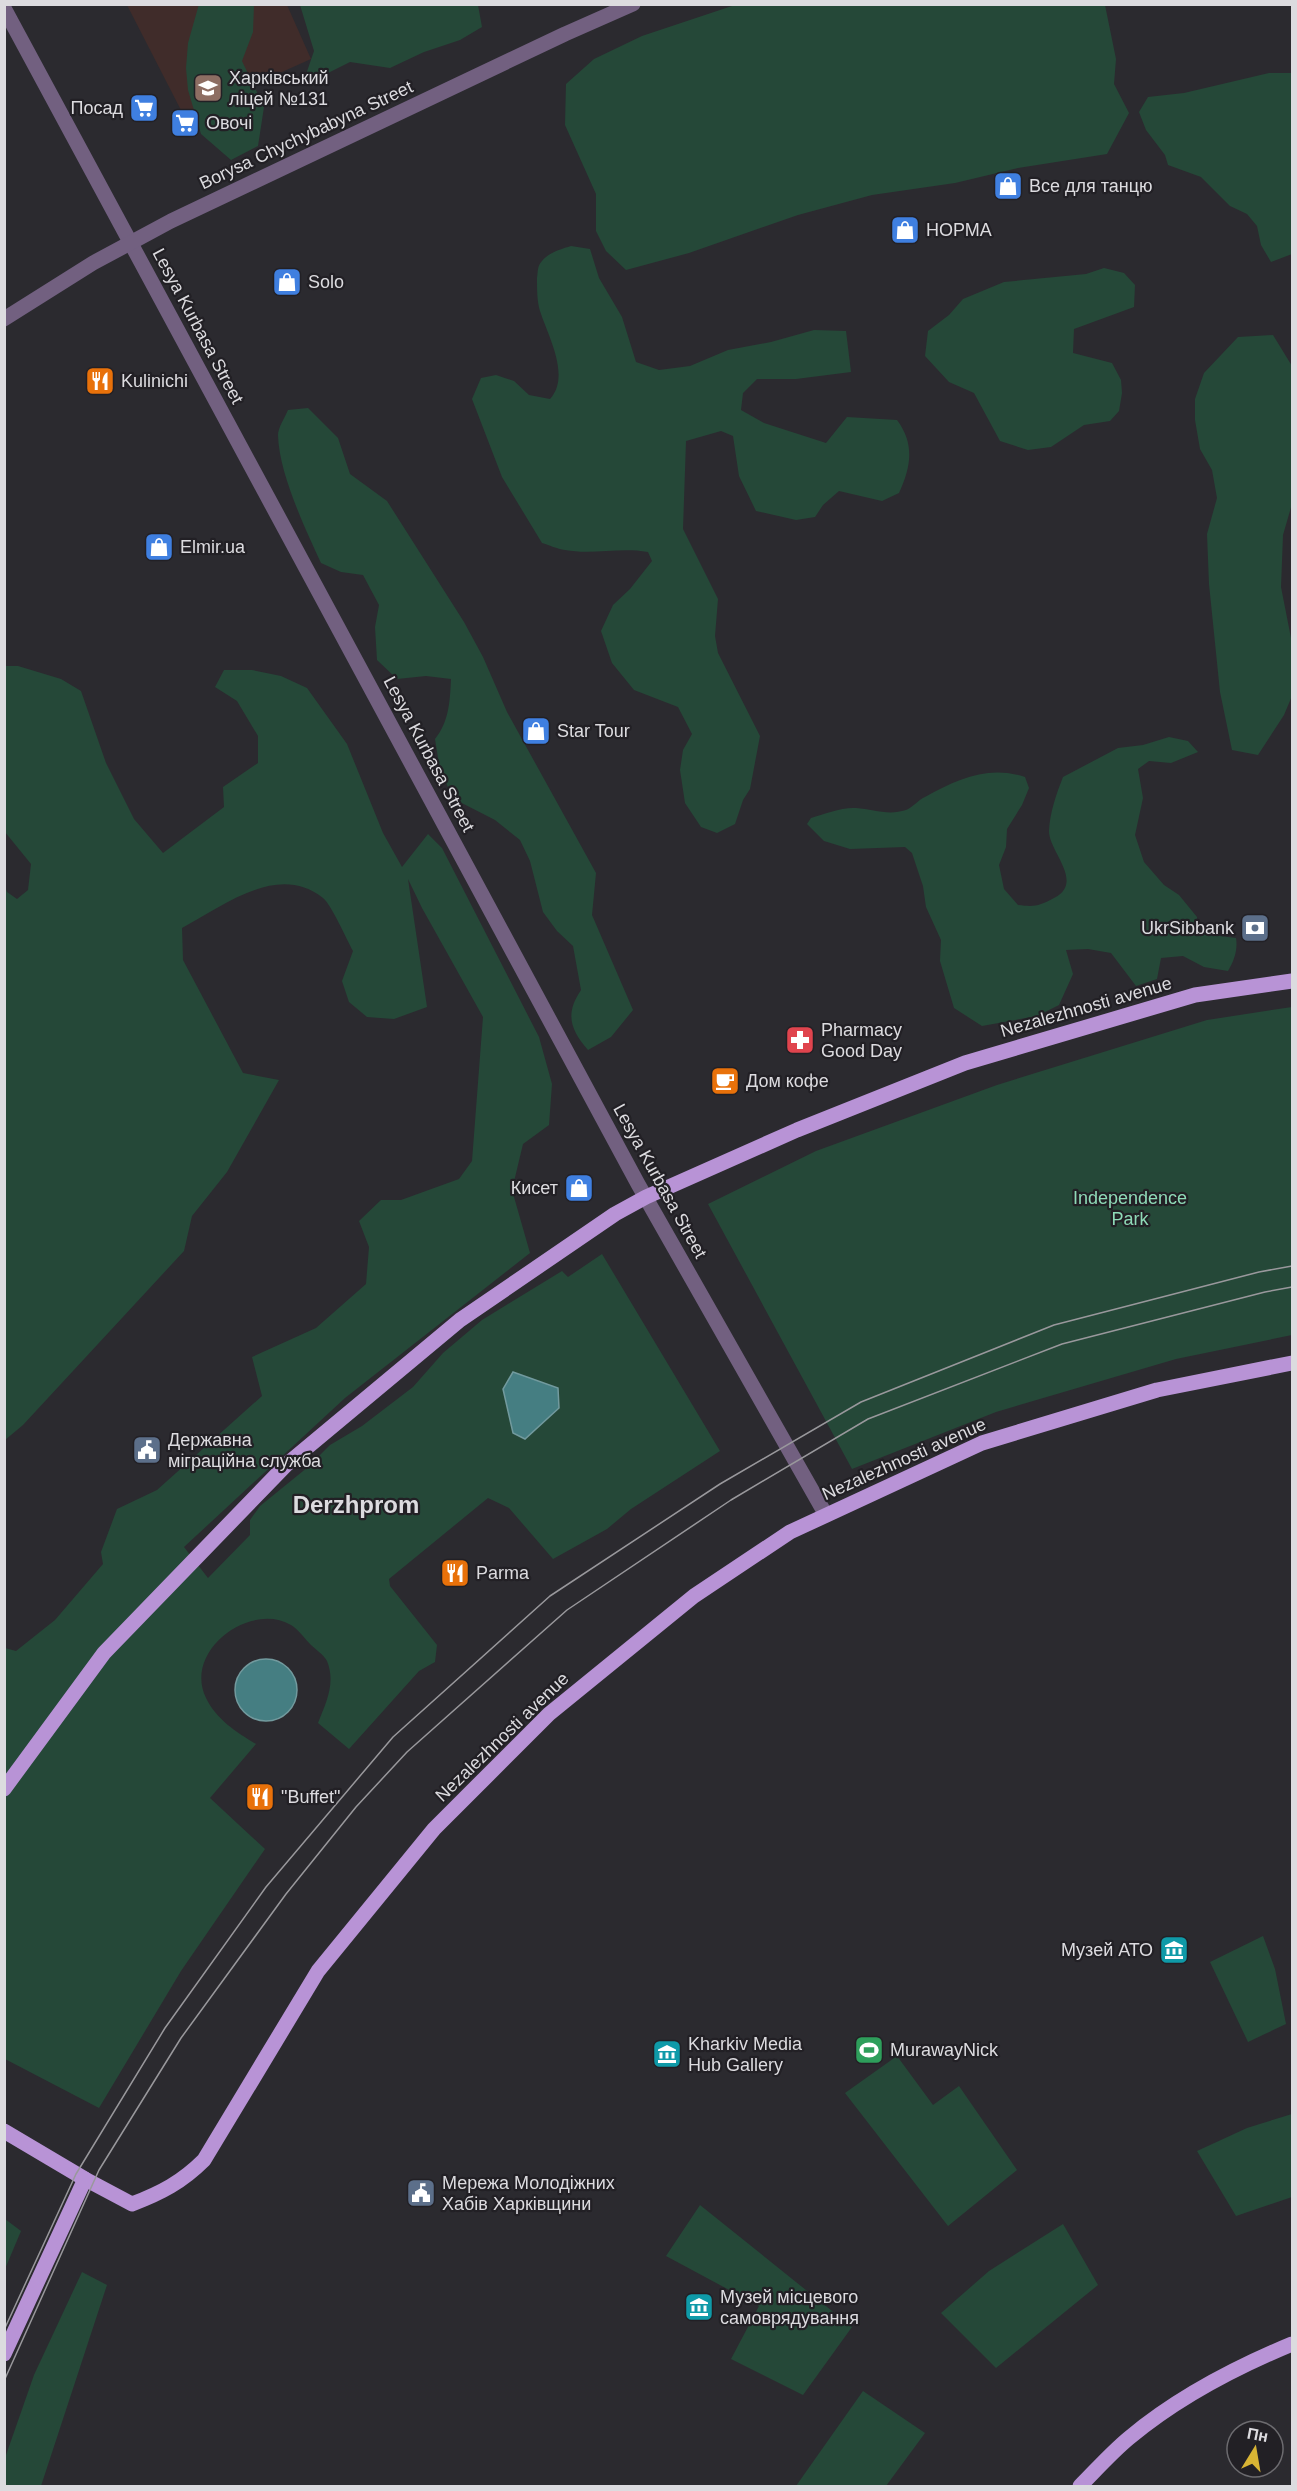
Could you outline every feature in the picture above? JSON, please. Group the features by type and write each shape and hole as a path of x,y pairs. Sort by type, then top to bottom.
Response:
{"main road":[{"name":"Nezalezhnosti avenue","path":"4,1789 104,1653 285,1465 460,1320 615,1214 646,1197 796,1130 965,1063 1196,995 1293,981"},
{"name":"Nezalezhnosti avenue","path":"4,2131 132,2204 163,2192 185,2178 204,2160 318,1971 434,1829 549,1714 694,1596 790,1532 982,1443 1157,1390 1293,1363"},
{"path":"4,2354 85,2179"},
{"path":"1080,2487 1128,2438 1187,2395 1243,2364 1293,2344"}],"street":[{"name":"Borysa Chychybabyna Street","path":"4,319 131,242 565,34 633,4"},
{"name":"Lesya Kurbasa Street","path":"4,8 646,1197 826,1515"}],"shaded area":[{"name":"Харківський ліцей №131","path":"127,5 287,5 311,59 184,116"}],"green space":[{"path":"199,4 254,5 253,32 242,61 264,107 258,146 231,160 201,134 188,90 186,68 188,43"},
{"path":"300,5 478,5 482,27 460,40 424,52 390,68 350,62 302,86 314,51"},
{"path":"735,5 1105,5 1116,59 1114,84 1129,113 1107,154 1018,168 955,183 872,195 798,215 689,253 626,270 606,251 596,231 596,194 565,125 566,84 594,59 642,36"},
{"path":"1269,73 1292,73 1292,254 1271,262 1261,245 1257,226 1247,214 1230,206 1201,177 1168,165 1165,155 1146,130 1139,112 1148,97 1184,93"},
{"path":"571,246 590,249 599,278 622,317 636,362 659,370 690,366 728,350 771,342 814,330 846,331 851,372 796,379 757,379 743,393 741,410 764,423 826,443 847,417 897,420 907,438 908,465 899,493 882,501 839,491 823,505 815,517 796,520 756,511 739,476 733,436 721,431 686,441 683,529 718,599 715,636 718,653 760,736 750,789 743,800 735,824 717,833 701,827 685,803 680,770 683,750 692,734 678,707 634,690 612,663 601,631 613,605 630,589 652,561 648,552 627,550 585,552 559,549 542,543 502,477 472,399 481,378 496,375 514,381 529,395 550,399 556,390 558,368 556,356 539,307 537,278 540,263 548,256"},
{"path":"1104,268 1124,273 1135,285 1134,307 1074,329 1073,353 1112,363 1121,380 1122,393 1119,411 1110,421 1084,425 1051,447 1028,450 1000,441 974,393 949,382 925,356 928,331 949,315 963,299 1004,282 1086,274"},
{"path":"1273,335 1292,366 1292,504 1283,535 1281,587 1292,643 1292,696 1284,715 1258,755 1232,750 1220,692 1209,584 1207,534 1217,498 1212,470 1200,449 1195,420 1195,399 1204,373 1238,337"},
{"path":"308,408 338,438 350,474 387,501 464,622 483,657 507,712 596,873 592,915 633,1010 611,1037 588,1050 577,1035 572,1021 573,1007 581,990 573,946 557,931 543,912 530,861 520,840 495,820 452,798 439,764 435,739 446,718 451,679 426,676 397,679 377,660 375,627 379,605 363,575 341,572 321,563 308,534 283,467 278,435 288,410"},
{"path":"5,666 18,666 61,679 81,691 106,763 134,819 163,853 224,807 223,787 258,763 258,736 237,701 215,687 224,670 252,670 281,676 307,688 347,744 383,833 402,867 428,834 442,848 539,1037 552,1084 549,1125 523,1144 512,1190 530,1253 345,1398 184,1547 208,1578 250,1535 250,1520 260,1506 308,1467 330,1445 362,1426 413,1387 443,1353 482,1320 562,1271 568,1277 602,1254 720,1451 631,1509 607,1529 553,1559 509,1508 488,1498 389,1579 390,1586 437,1645 435,1662 419,1671 349,1749 318,1723 329,1693 330,1669 324,1657 294,1627 275,1619 257,1620 240,1625 224,1635 212,1648 204,1663 201,1680 206,1698 221,1719 256,1744 210,1798 265,1849 181,1971 99,2108 5,2059 5,1648 16,1651 55,1620 103,1564 101,1552 117,1509 157,1490 262,1396 252,1357 316,1328 366,1284 369,1247 359,1221 381,1200 401,1200 459,1179 472,1161 483,1017 408,879 427,1007 394,1019 367,1017 349,1002 342,981 353,951 326,902 306,888 288,884 251,891 182,928 183,960 243,1073 279,1080 227,1172 192,1216 184,1251 23,1425 5,1440 4,883 7,892 17,899 28,890 31,864 5,832"},
{"path":"1169,737 1188,741 1198,752 1171,763 1149,761 1138,769 1143,798 1135,835 1144,862 1164,885 1179,895 1197,917 1197,926 1212,935 1236,938 1235,955 1228,971 1204,967 1183,956 1161,958 1157,979 1136,986 1111,953 1088,949 1066,950 1073,974 1059,1005 1037,1016 982,1026 954,1008 940,961 941,940 926,907 923,886 912,853 905,847 850,849 824,841 807,824 811,818 845,809 899,812 911,808 922,798 937,790 986,773 1025,777 1029,788 1022,805 1007,829 1006,847 999,865 1004,889 1018,905 1037,905 1054,898 1063,891 1066,884 1066,875 1050,839 1049,831 1054,804 1063,777 1118,748 1143,745"},
{"name":"Independence Park","path":"1292,1007 1292,1335 1176,1359 996,1412 852,1469 708,1204 816,1151 997,1085 1207,1020"},
{"path":"1263,1936 1275,1969 1286,2024 1248,2042 1210,1962"},
{"path":"897,2056 933,2105 959,2086 1017,2170 948,2226 845,2093"},
{"path":"1292,2114 1292,2197 1236,2216 1197,2151 1247,2128"},
{"path":"700,2205 852,2327 803,2395 731,2359 759,2306 666,2256"},
{"path":"5,2219 21,2231 5,2269"},
{"path":"1063,2224 1098,2285 996,2368 941,2313 989,2271"},
{"path":"82,2272 107,2285 41,2486 5,2486 5,2458 34,2375"},
{"path":"863,2391 925,2433 886,2486 796,2486"}],"water":[{"path":"513,1372 558,1388 559,1408 525,1439 513,1433 503,1389"},
{"path":"260,1659 272,1659 288,1668 295,1678 297,1690 295,1702 288,1712 272,1721 260,1721 249,1716 240,1707 235,1696 235,1684 240,1673 249,1664"}],"tram line":[{"path":"4,2330 76,2174 165,2028 266,1887 393,1737 550,1596 720,1484 861,1402 1054,1325 1259,1272 1292,1266"},
{"path":"4,2381 99,2170 181,2038 286,1894 356,1807 407,1752 567,1610 731,1500 868,1419 1062,1344 1292,1287"}],"place":[{"name":"Харківський ліцей №131","path":"208,88"},
{"name":"Посад","path":"144,108"},
{"name":"Овочі","path":"185,123"},
{"name":"Все для танцю","path":"1008,186"},
{"name":"НОРМА","path":"905,230"},
{"name":"Solo","path":"287,282"},
{"name":"Kulinichi","path":"100,381"},
{"name":"Elmir.ua","path":"159,547"},
{"name":"Star Tour","path":"536,731"},
{"name":"UkrSibbank","path":"1255,928"},
{"name":"Pharmacy Good Day","path":"800,1040"},
{"name":"Дом кофе","path":"725,1081"},
{"name":"Кисет","path":"579,1188"},
{"name":"Державна міграційна служба","path":"147,1450"},
{"name":"Parma","path":"455,1573"},
{"name":"\"Buffet\"","path":"260,1797"},
{"name":"Музей АТО","path":"1174,1950"},
{"name":"MurawayNick","path":"869,2050"},
{"name":"Kharkiv Media Hub Gallery","path":"667,2054"},
{"name":"Мережа Молодіжних Хабів Харківщини","path":"421,2193"},
{"name":"Музей місцевого самоврядування","path":"699,2307"}],"district":[{"name":"Derzhprom","path":"356,1504"}]}
